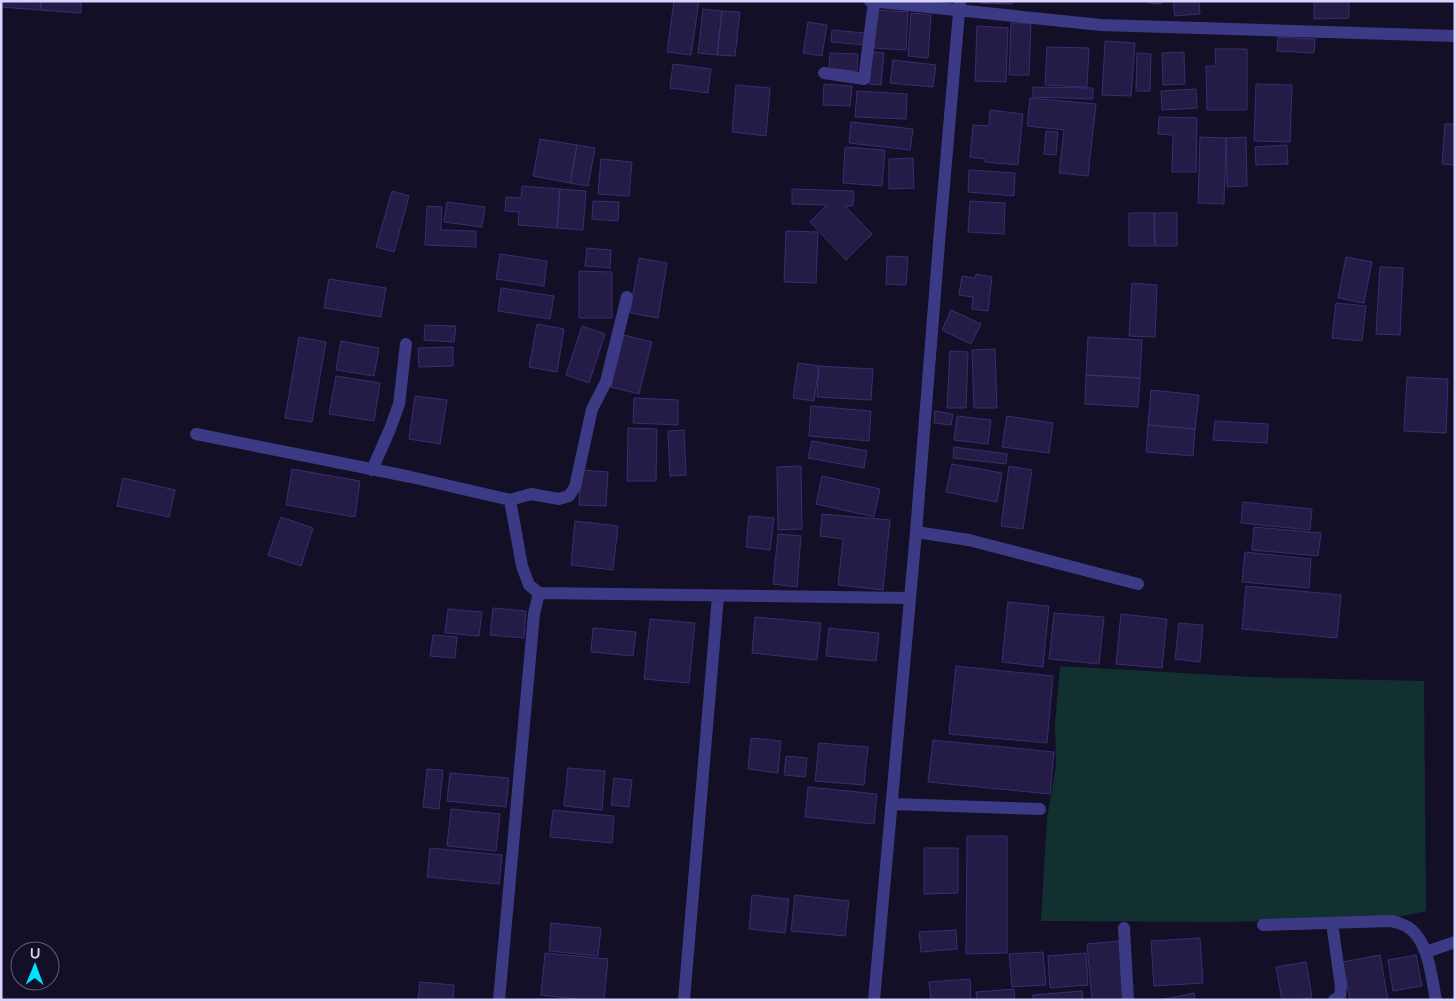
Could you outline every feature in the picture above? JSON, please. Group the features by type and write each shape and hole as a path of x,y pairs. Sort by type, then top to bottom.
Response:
{"street":[{"path":"870,1 959,6 1101,25 1455,36"},
{"path":"824,73 864,79 874,2"},
{"path":"874,1000 916,532 959,6"},
{"path":"196,434 411,477 510,500 531,494 559,499 569,496 575,487 592,409 606,382 627,297"},
{"path":"372,470 390,429 398,404 406,344"},
{"path":"510,500 522,566 529,584 540,593 910,598"},
{"path":"916,532 978,542 1138,584"},
{"path":"499,1000 534,614 540,593"},
{"path":"684,1000 718,596"},
{"path":"892,804 1040,809"},
{"path":"1263,925 1391,921 1406,926 1418,937 1426,952 1436,1000"},
{"path":"1332,923 1341,987 1340,996 1334,1000"},
{"path":"1124,928 1128,1000"},
{"path":"1426,952 1455,942"}],"green space":[{"path":"1060,666 1252,677 1424,681 1426,911 1398,917 1229,922 1041,921 1047,818 1056,766 1055,723"}],"building":[{"path":"1,1 41,1 40,10 1,7"},
{"path":"41,1 81,1 81,13 40,10"},
{"path":"674,1 699,1 691,55 667,52"},
{"path":"980,1 1012,1 1012,4 980,3"},
{"path":"1149,1 1161,1 1161,4 1149,3"},
{"path":"1173,1 1199,1 1200,14 1175,16"},
{"path":"1314,1 1349,1 1349,18 1314,19"},
{"path":"703,9 722,11 717,55 698,53"},
{"path":"876,10 908,12 906,50 874,48"},
{"path":"722,11 740,12 735,56 717,55"},
{"path":"911,13 931,15 928,58 908,56"},
{"path":"808,22 827,25 822,56 803,53"},
{"path":"1011,23 1031,23 1029,75 1009,75"},
{"path":"977,26 1008,28 1006,82 975,81"},
{"path":"832,30 865,33 865,45 831,42"},
{"path":"1278,37 1315,39 1314,53 1277,51"},
{"path":"1105,41 1135,43 1131,96 1102,95"},
{"path":"1047,47 1089,48 1087,87 1045,85"},
{"path":"1215,49 1247,49 1247,110 1207,110 1206,66 1216,66"},
{"path":"873,52 884,53 881,85 869,84"},
{"path":"1184,52 1185,84 1163,85 1162,53"},
{"path":"830,53 858,54 857,71 829,69"},
{"path":"1137,53 1151,54 1150,91 1136,91"},
{"path":"893,60 936,65 933,87 890,83"},
{"path":"673,64 711,69 708,93 670,88"},
{"path":"824,84 852,86 850,106 823,105"},
{"path":"1256,84 1292,85 1290,142 1254,141"},
{"path":"736,85 770,88 766,136 732,132"},
{"path":"1033,87 1093,88 1093,99 1033,97"},
{"path":"1196,89 1197,108 1162,110 1161,91"},
{"path":"857,91 907,94 906,119 855,117"},
{"path":"1030,98 1096,104 1088,176 1059,173 1064,130 1027,126"},
{"path":"990,110 1023,114 1018,165 985,162 985,159 970,157 973,125 989,126"},
{"path":"1159,117 1197,118 1196,172 1172,172 1173,135 1158,134"},
{"path":"851,122 913,129 910,150 849,143"},
{"path":"1445,124 1455,124 1455,165 1442,164"},
{"path":"1046,131 1058,132 1056,155 1044,154"},
{"path":"1200,137 1226,138 1224,204 1198,203"},
{"path":"1246,137 1247,186 1227,187 1226,138"},
{"path":"540,139 577,145 570,183 533,176"},
{"path":"577,145 595,148 588,186 570,183"},
{"path":"1287,145 1288,164 1256,165 1255,147"},
{"path":"845,147 885,150 882,186 843,183"},
{"path":"913,158 914,188 889,189 889,159"},
{"path":"601,159 632,162 629,196 598,194"},
{"path":"969,170 1015,173 1014,196 968,192"},
{"path":"522,186 560,189 557,228 518,225 519,212 505,211 506,197 521,198"},
{"path":"560,189 586,191 583,230 557,228"},
{"path":"792,189 854,191 853,206 845,206 872,234 846,260 810,222 827,205 792,204"},
{"path":"392,191 409,196 394,252 376,247"},
{"path":"593,201 619,202 618,221 592,219"},
{"path":"970,201 1005,203 1004,234 968,232"},
{"path":"447,202 485,207 482,227 444,222"},
{"path":"427,206 442,207 441,230 476,231 476,247 425,245"},
{"path":"1129,213 1154,213 1155,246 1129,246"},
{"path":"1154,213 1177,213 1177,246 1155,246"},
{"path":"786,231 818,232 816,283 784,282"},
{"path":"587,248 611,250 610,268 585,266"},
{"path":"500,254 547,261 544,286 496,279"},
{"path":"887,256 908,257 906,285 886,284"},
{"path":"1346,257 1372,262 1364,303 1338,298"},
{"path":"639,258 667,263 658,318 630,313"},
{"path":"1380,267 1403,268 1400,335 1376,334"},
{"path":"579,271 612,272 612,318 579,318"},
{"path":"976,274 992,277 988,311 972,309 973,297 959,295 962,276 975,278"},
{"path":"329,279 386,288 381,317 324,308"},
{"path":"1132,283 1157,285 1155,337 1129,336"},
{"path":"501,288 554,296 550,319 498,311"},
{"path":"1336,303 1366,306 1362,341 1332,338"},
{"path":"951,310 981,324 971,344 942,330"},
{"path":"537,324 564,329 557,372 529,367"},
{"path":"425,325 456,326 454,342 424,340"},
{"path":"582,326 605,334 589,383 566,375"},
{"path":"624,335 652,342 639,394 611,387"},
{"path":"299,337 326,342 312,422 285,418"},
{"path":"1088,337 1142,340 1140,378 1086,375"},
{"path":"341,341 379,348 374,376 336,370"},
{"path":"453,347 453,366 419,367 418,348"},
{"path":"995,349 997,408 974,408 972,350"},
{"path":"950,351 968,352 966,408 947,408"},
{"path":"798,363 819,366 814,401 793,398"},
{"path":"819,366 873,369 871,400 817,397"},
{"path":"1086,375 1140,378 1138,407 1085,404"},
{"path":"336,376 380,383 374,421 329,414"},
{"path":"1407,377 1448,379 1446,433 1404,431"},
{"path":"1151,390 1199,395 1195,429 1148,425"},
{"path":"415,396 447,400 440,444 409,439"},
{"path":"634,398 678,400 678,425 633,423"},
{"path":"811,406 871,411 869,441 809,436"},
{"path":"935,411 953,414 951,425 934,423"},
{"path":"957,416 991,420 988,444 954,440"},
{"path":"1007,416 1053,423 1049,453 1002,447"},
{"path":"1215,421 1268,424 1267,443 1213,440"},
{"path":"1148,425 1195,429 1193,456 1146,452"},
{"path":"628,428 657,429 656,481 627,481"},
{"path":"684,430 686,475 670,476 668,431"},
{"path":"812,441 867,451 864,468 808,458"},
{"path":"954,447 1007,454 1006,464 953,458"},
{"path":"952,464 1002,473 997,502 946,492"},
{"path":"801,466 802,529 778,530 777,467"},
{"path":"1009,466 1032,470 1023,529 1001,526"},
{"path":"292,469 360,481 355,517 286,505"},
{"path":"581,470 608,472 606,506 579,505"},
{"path":"822,476 880,489 874,517 816,504"},
{"path":"123,478 175,490 169,517 117,506"},
{"path":"1243,502 1312,509 1310,530 1241,523"},
{"path":"822,514 890,520 883,590 838,585 843,539 820,536"},
{"path":"749,516 774,518 770,550 746,547"},
{"path":"281,517 313,528 301,566 268,555"},
{"path":"575,521 618,526 613,570 571,565"},
{"path":"1254,527 1321,533 1318,556 1252,550"},
{"path":"778,534 801,536 797,587 773,584"},
{"path":"1245,552 1311,559 1309,588 1242,582"},
{"path":"1246,586 1341,595 1337,638 1242,629"},
{"path":"1008,602 1049,606 1043,667 1002,662"},
{"path":"493,608 526,611 524,638 490,635"},
{"path":"448,609 482,612 479,636 445,633"},
{"path":"1054,613 1104,617 1099,664 1049,659"},
{"path":"1121,614 1167,619 1162,668 1116,664"},
{"path":"755,617 821,623 817,660 752,653"},
{"path":"650,619 695,623 689,683 644,679"},
{"path":"1179,623 1203,625 1200,662 1175,659"},
{"path":"593,628 636,632 633,656 591,652"},
{"path":"829,628 879,633 876,661 826,656"},
{"path":"433,635 457,637 455,658 430,656"},
{"path":"956,666 1053,676 1047,743 949,734"},
{"path":"751,738 781,741 778,773 748,769"},
{"path":"933,740 1054,752 1050,794 928,782"},
{"path":"819,743 868,747 864,785 815,781"},
{"path":"786,756 807,758 805,777 784,775"},
{"path":"568,768 605,771 602,810 564,806"},
{"path":"427,769 443,770 439,809 423,807"},
{"path":"450,773 509,778 506,807 447,801"},
{"path":"614,778 632,780 629,807 611,805"},
{"path":"808,787 877,794 874,824 805,817"},
{"path":"451,809 500,814 496,851 447,846"},
{"path":"553,810 614,816 612,843 550,837"},
{"path":"967,836 1007,836 1007,953 966,954"},
{"path":"430,848 502,855 499,884 427,877"},
{"path":"924,848 958,848 958,893 924,894"},
{"path":"752,895 789,899 785,933 749,929"},
{"path":"795,895 849,901 845,936 791,931"},
{"path":"551,923 601,928 598,956 549,951"},
{"path":"956,930 957,949 921,952 919,932"},
{"path":"1200,938 1203,983 1154,986 1151,941"},
{"path":"1119,941 1123,1000 1092,1000 1087,944"},
{"path":"1043,952 1046,985 1012,987 1009,954"},
{"path":"545,953 608,959 604,1000 584,1000 541,995"},
{"path":"1086,953 1088,985 1050,988 1048,956"},
{"path":"1380,955 1388,1000 1350,1000 1343,962"},
{"path":"1416,955 1422,986 1393,991 1388,960"},
{"path":"1306,962 1312,997 1282,1000 1276,967"},
{"path":"970,979 971,1000 931,1000 929,982"},
{"path":"420,982 454,985 453,1000 418,1000"},
{"path":"1014,989 1015,1000 977,1000 976,992"},
{"path":"1082,991 1083,1000 1033,1000 1033,995"},
{"path":"1194,993 1195,1000 1165,1000 1165,999"}]}
